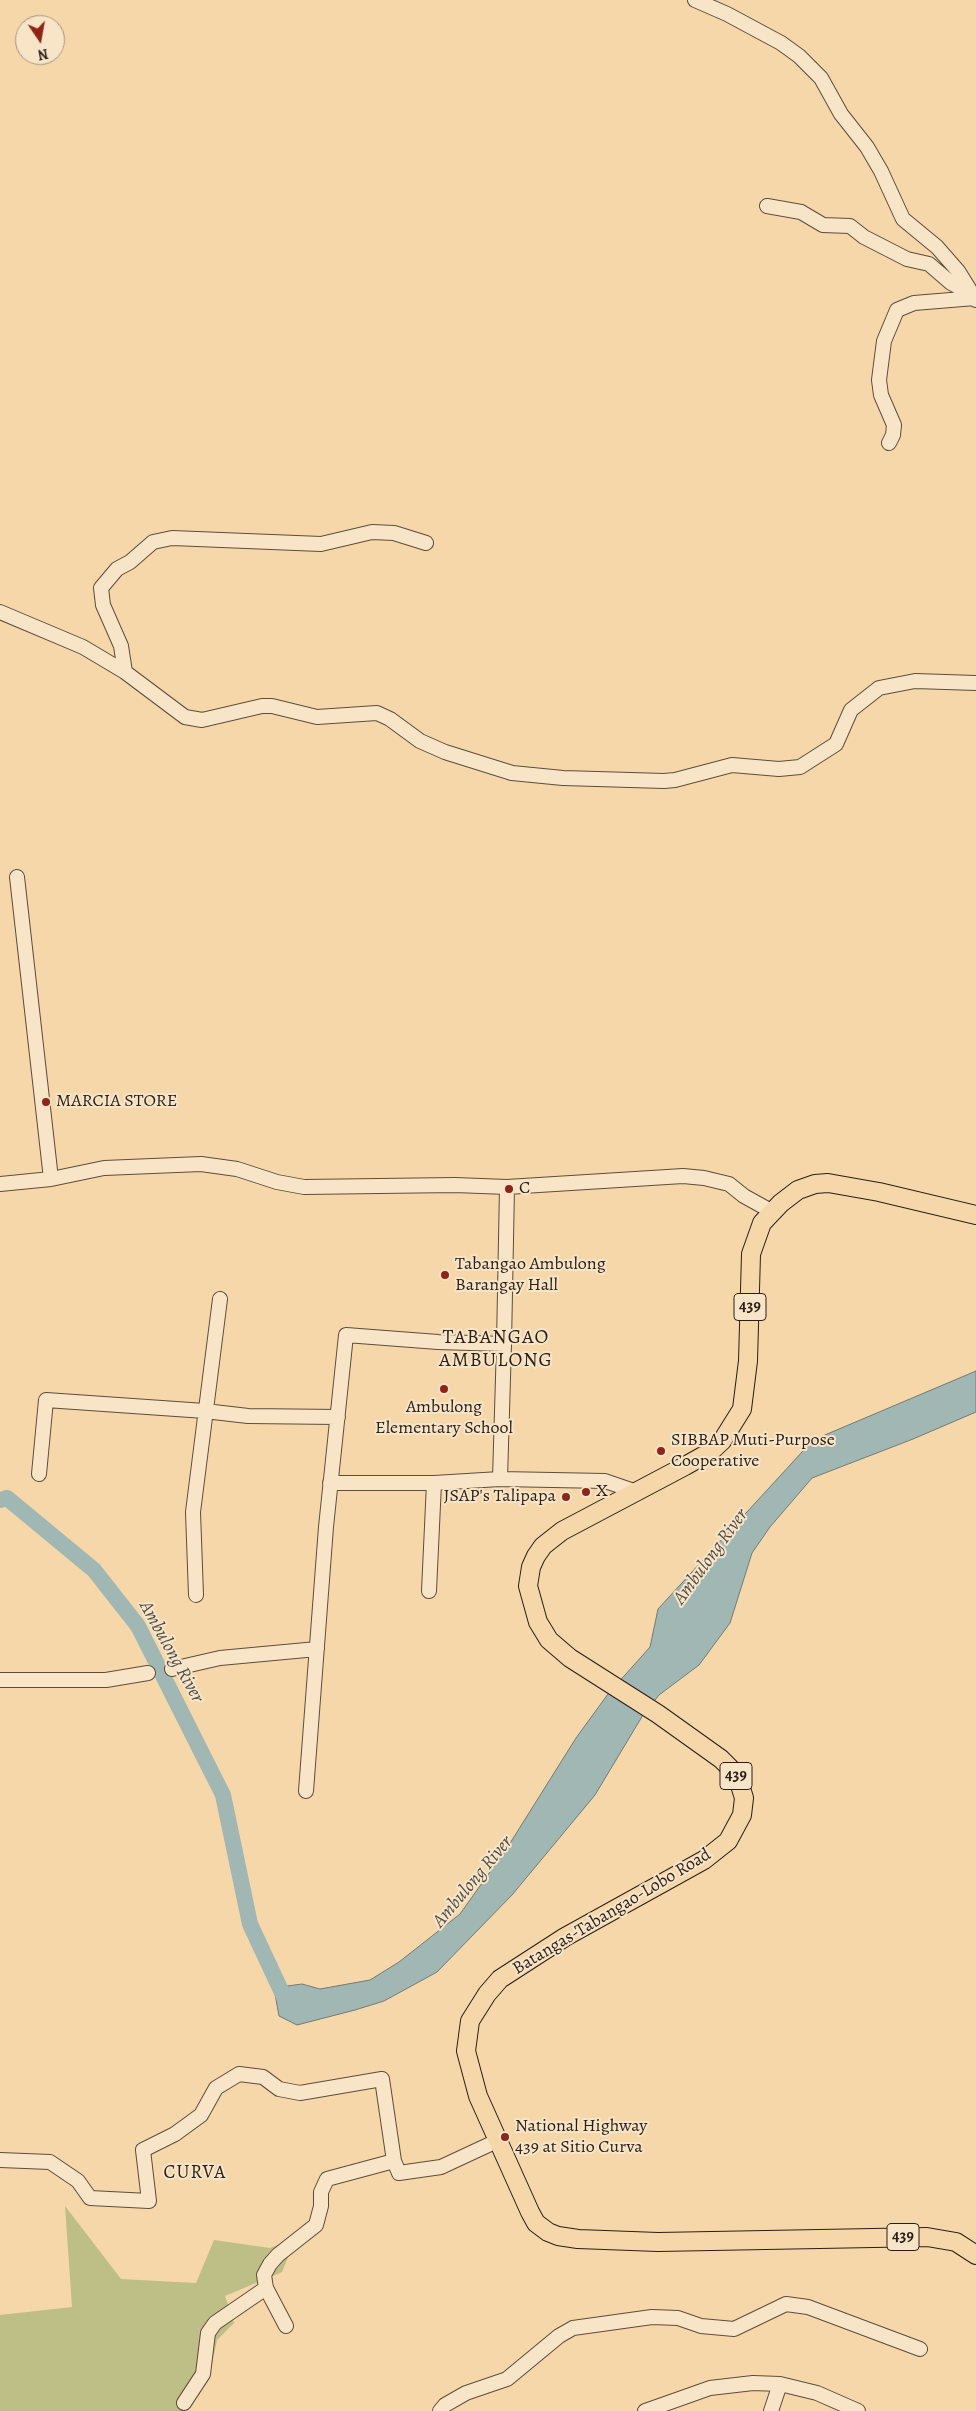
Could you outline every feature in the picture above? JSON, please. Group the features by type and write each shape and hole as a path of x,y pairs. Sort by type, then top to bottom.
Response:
{"main road":[{"name":"Batangas-Tabangao-Lobo Road","path":"976,1215 878,1192 828,1183 815,1184 798,1190 771,1212 762,1223 751,1254 748,1361 742,1408 722,1441 710,1452 552,1538 543,1546 531,1567 528,1586 538,1622 550,1640 570,1658 658,1714 720,1759 733,1771 744,1798 742,1815 728,1842 704,1860 565,1937 515,1968 500,1980 487,1994 470,2021 466,2050 478,2096 536,2223 548,2232 558,2236 658,2242 927,2237 956,2242 976,2256"}],"street":[{"path":"695,0 727,14 781,43 799,56 820,78 840,114 867,147 902,219 937,247 958,271 974,298"},
{"path":"767,206 801,212 823,224 850,226 864,237 907,259 929,264 950,283 974,298"},
{"path":"889,443 893,435 894,426 881,395 879,380 884,341 897,310 914,303 974,298"},
{"path":"125,672 121,646 103,605 101,588 117,569 157,540 228,540 321,544 372,532 394,533 426,542"},
{"path":"0,612 83,647 125,672 185,717 194,720 262,706 272,706 317,717 377,713 390,719 420,741 445,752 512,773 563,778 664,781 675,780 732,765 780,769 800,767 836,744 851,710 879,688 915,681 976,683"},
{"path":"17,878 51,1179"},
{"path":"0,1184 51,1179 104,1168 201,1164 236,1169 277,1182 304,1187 507,1187 596,1183 682,1176 704,1178 729,1184 744,1196 771,1212"},
{"path":"500,1479 507,1187"},
{"path":"196,1595 193,1512 220,1299"},
{"path":"306,1791 330,1483 346,1335 438,1342 504,1344"},
{"path":"39,1474 46,1400 205,1411 248,1416 338,1417"},
{"path":"330,1483 434,1483 500,1479 605,1481 637,1492"},
{"path":"429,1590 434,1483"},
{"path":"172,1669 220,1658 317,1649"},
{"path":"0,1680 106,1680 148,1673"},
{"path":"0,2160 50,2162 78,2181 90,2198 148,2202 143,2150 175,2134 201,2114 216,2088 239,2074 263,2077 279,2089 300,2094 382,2079 394,2161 399,2173 441,2167 499,2140"},
{"path":"286,2326 266,2288 264,2275 270,2264 289,2245 316,2225 321,2206 320,2192 327,2179 394,2161"},
{"path":"184,2403 203,2374 208,2333 215,2323 266,2288"},
{"path":"440,2411 445,2405 466,2393 507,2379 559,2336 573,2328 652,2317 678,2318 701,2326 734,2329 786,2304 808,2307 920,2349"},
{"path":"645,2411 710,2388 753,2383 780,2384 817,2393 858,2411"},
{"path":"771,2411 780,2384"}],"green space":[{"path":"65,2206 121,2279 196,2283 214,2240 270,2248 296,2238 282,2272 225,2296 234,2323 217,2340 211,2368 185,2411 0,2411 0,2315 72,2307"}],"water":[{"path":"976,1371 976,1412 913,1439 812,1478 770,1527 752,1553 730,1623 699,1665 659,1695 643,1715 595,1795 512,1895 437,1972 384,2001 355,2010 297,2025 279,2016 273,1983 276,1979 287,1986 302,1984 320,1989 370,1980 399,1962 460,1914 507,1848 576,1738 608,1694 650,1647 658,1609 813,1440"}],"waterway":[{"name":"Ambulong River","path":"0,1500 7,1498 94,1570 138,1626 223,1795 250,1924 285,1999"}],"place":[{"name":"MARCIA STORE","path":"46,1102"},
{"name":"C","path":"509,1189"},
{"name":"Tabangao Ambulong Barangay Hall","path":"445,1275"},
{"name":"Ambulong Elementary School","path":"444,1389"},
{"name":"SIBBAP Muti-Purpose Cooperative","path":"661,1451"},
{"name":"X","path":"586,1492"},
{"name":"JSAP's Talipapa","path":"566,1497"},
{"name":"National Highway 439 at Sitio Curva","path":"505,2137"}],"district":[{"name":"TABANGAO AMBULONG","path":"496,1350"},
{"name":"CURVA","path":"195,2173"}]}
